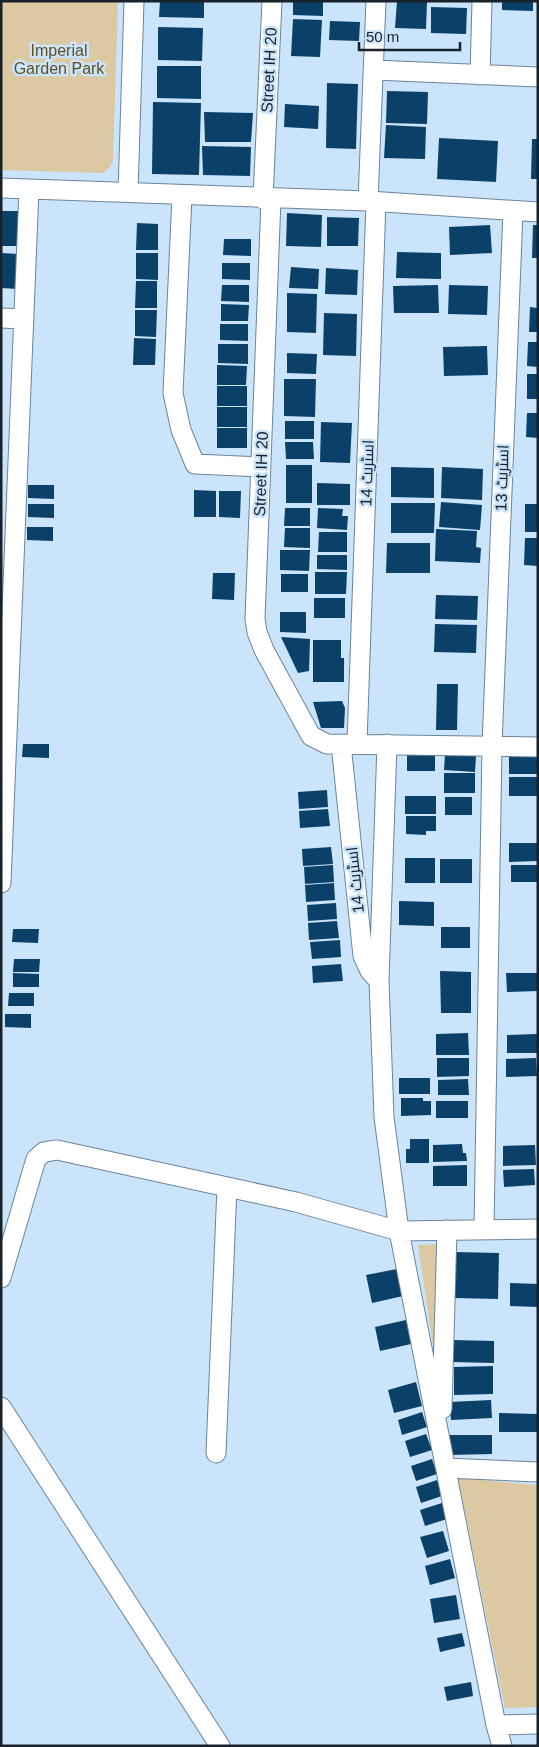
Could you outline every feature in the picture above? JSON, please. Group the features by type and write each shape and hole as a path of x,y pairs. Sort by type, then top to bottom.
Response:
{"street":[{"path":"128,192 134,1"},
{"name":"Street IH 20","path":"272,1 262,467 255,619 257,632 264,650 311,736 327,744 349,744"},
{"name":"اسٹریٹ 14","path":"376,1 372,202 349,744 363,956 370,971 379,981"},
{"path":"480,75 482,1"},
{"path":"374,70 538,77"},
{"path":"1,188 372,202 538,212"},
{"path":"1,883 5,653 24,319 29,189"},
{"path":"182,196 173,393 181,430 195,464 262,467"},
{"name":"اسٹریٹ 13","path":"484,1229 492,746 513,211"},
{"path":"1,318 24,319"},
{"path":"349,744 538,747"},
{"path":"387,744 379,981 384,1117 399,1231 441,1437 496,1725 502,1746"},
{"path":"1,1278 36,1159 44,1152 57,1150 296,1202 399,1231 538,1229"},
{"path":"216,1453 227,1187"},
{"path":"441,1437 447,1230"},
{"path":"1,1407 220,1746"},
{"path":"446,1468 538,1472"},
{"path":"496,1725 538,1724"}],"green space":[{"name":"Imperial Garden Park","path":"1,1 118,1 113,160 110,167 103,173 1,170"},
{"path":"440,1244 439,1385 418,1245"},
{"path":"458,1478 538,1485 538,1707 505,1708"}],"building":[{"path":"160,1 204,1 204,18 159,17"},
{"path":"293,1 323,1 323,16 293,15"},
{"path":"397,1 427,1 426,29 395,28"},
{"path":"502,1 533,1 533,11 502,10"},
{"path":"431,7 467,8 466,34 431,33"},
{"path":"293,19 322,20 320,57 291,56"},
{"path":"330,21 360,22 359,41 329,40"},
{"path":"158,27 203,28 202,61 158,60"},
{"path":"157,66 201,66 201,99 157,98"},
{"path":"327,83 358,84 356,149 326,148"},
{"path":"387,91 428,92 427,124 386,123"},
{"path":"153,102 201,103 199,175 152,174"},
{"path":"285,104 319,106 318,129 284,127"},
{"path":"204,112 253,113 251,142 205,142"},
{"path":"386,125 426,127 425,159 384,158"},
{"path":"439,138 498,141 496,182 437,179"},
{"path":"532,139 538,139 538,179 531,179"},
{"path":"202,146 251,147 250,176 203,175"},
{"path":"1,211 20,211 20,246 1,246"},
{"path":"287,213 322,215 321,247 286,246"},
{"path":"327,217 359,218 358,246 327,246"},
{"path":"137,223 158,224 158,250 136,250"},
{"path":"490,225 492,253 450,255 449,227"},
{"path":"533,225 538,225 538,258 532,258"},
{"path":"224,239 251,239 251,256 223,255"},
{"path":"397,252 441,253 441,279 396,278"},
{"path":"1,253 19,254 18,289 1,288"},
{"path":"136,253 158,253 158,280 136,279"},
{"path":"222,263 250,263 250,280 222,279"},
{"path":"291,267 319,269 318,289 289,288"},
{"path":"326,268 358,270 357,295 325,294"},
{"path":"136,281 157,281 157,308 135,308"},
{"path":"222,285 249,285 249,302 221,301"},
{"path":"438,285 439,313 394,313 393,286"},
{"path":"449,285 488,286 487,315 448,314"},
{"path":"287,293 317,294 316,333 287,332"},
{"path":"221,304 249,305 248,321 221,321"},
{"path":"530,307 538,308 538,332 529,332"},
{"path":"135,310 157,310 156,337 135,336"},
{"path":"324,313 357,314 356,356 323,355"},
{"path":"220,324 248,324 248,341 220,340"},
{"path":"134,338 156,339 155,365 133,365"},
{"path":"528,342 538,342 538,367 527,366"},
{"path":"218,344 248,344 248,364 218,363"},
{"path":"487,346 488,375 444,376 443,347"},
{"path":"287,353 317,354 316,374 287,373"},
{"path":"217,365 247,366 246,385 217,385"},
{"path":"527,374 538,374 538,399 527,399"},
{"path":"284,379 316,379 315,417 284,416"},
{"path":"217,386 247,386 247,406 217,406"},
{"path":"217,407 247,407 247,427 217,427"},
{"path":"527,413 538,413 538,438 526,437"},
{"path":"285,421 314,421 314,439 285,439"},
{"path":"321,422 352,423 350,463 320,462"},
{"path":"217,428 247,428 247,448 217,448"},
{"path":"285,442 313,442 314,459 286,459"},
{"path":"286,465 312,465 312,503 286,503"},
{"path":"391,467 434,468 434,498 391,497"},
{"path":"442,467 483,469 482,500 441,498"},
{"path":"317,483 350,484 350,505 317,505"},
{"path":"28,485 54,485 54,499 28,498"},
{"path":"194,490 216,491 216,517 194,517"},
{"path":"219,491 241,491 240,518 219,517"},
{"path":"441,502 482,505 480,530 439,527"},
{"path":"391,503 435,503 434,533 391,533"},
{"path":"28,504 54,504 54,518 28,517"},
{"path":"525,504 538,504 538,532 525,532"},
{"path":"285,508 310,508 310,526 284,526"},
{"path":"318,508 343,509 342,516 348,516 347,530 317,528"},
{"path":"27,527 53,527 53,541 27,540"},
{"path":"285,528 310,528 310,548 284,547"},
{"path":"436,529 477,531 476,547 481,548 480,563 435,561"},
{"path":"319,532 347,532 347,552 318,552"},
{"path":"525,538 538,538 538,566 524,565"},
{"path":"387,543 430,543 430,573 386,573"},
{"path":"280,550 310,550 309,571 280,570"},
{"path":"317,555 347,555 347,570 317,569"},
{"path":"315,572 347,572 346,594 315,594"},
{"path":"213,573 235,573 234,600 212,599"},
{"path":"281,574 308,574 308,592 281,592"},
{"path":"436,595 478,596 477,620 435,619"},
{"path":"314,598 345,598 345,618 314,618"},
{"path":"280,612 306,612 306,633 280,632"},
{"path":"435,624 477,625 476,653 434,652"},
{"path":"281,637 310,639 309,671 298,673"},
{"path":"313,640 341,640 341,658 344,658 344,682 313,682"},
{"path":"437,684 458,684 457,730 436,730"},
{"path":"342,701 345,708 344,728 321,728 313,702"},
{"path":"23,744 49,744 49,758 22,757"},
{"path":"407,753 435,753 435,771 407,771"},
{"path":"445,754 476,756 475,772 444,770"},
{"path":"509,755 538,756 538,774 509,774"},
{"path":"444,773 475,773 475,793 444,793"},
{"path":"509,777 538,777 538,796 509,796"},
{"path":"327,790 328,807 299,809 298,792"},
{"path":"405,796 436,796 436,814 405,814"},
{"path":"445,797 472,797 472,815 445,815"},
{"path":"328,809 330,826 300,828 299,811"},
{"path":"406,816 436,816 436,831 426,831 426,835 406,834"},
{"path":"509,843 538,843 538,861 509,862"},
{"path":"331,847 333,864 303,866 302,849"},
{"path":"405,858 435,858 435,883 405,883"},
{"path":"440,859 472,859 472,883 440,883"},
{"path":"333,865 334,882 305,884 304,867"},
{"path":"511,865 538,865 538,882 511,882"},
{"path":"334,883 335,900 306,902 305,885"},
{"path":"399,901 434,902 434,926 399,925"},
{"path":"336,903 337,919 308,921 307,905"},
{"path":"337,921 339,938 309,940 308,923"},
{"path":"441,927 470,927 470,948 441,948"},
{"path":"13,929 39,929 38,943 12,942"},
{"path":"340,940 341,957 312,959 310,942"},
{"path":"14,959 40,959 39,972 13,972"},
{"path":"341,964 343,981 313,983 312,966"},
{"path":"440,971 471,972 471,1013 441,1013"},
{"path":"13,973 39,974 39,987 13,987"},
{"path":"506,973 538,973 538,991 507,992"},
{"path":"9,993 34,993 34,1006 8,1006"},
{"path":"5,1014 31,1014 31,1028 5,1027"},
{"path":"468,1033 469,1055 436,1055 436,1034"},
{"path":"537,1034 538,1053 507,1053 507,1035"},
{"path":"437,1058 469,1058 469,1076 437,1077"},
{"path":"536,1058 537,1076 506,1077 506,1059"},
{"path":"399,1078 430,1078 430,1094 399,1094"},
{"path":"468,1079 469,1095 438,1095 438,1080"},
{"path":"401,1098 423,1098 423,1101 431,1101 431,1115 401,1116"},
{"path":"436,1101 468,1101 468,1118 436,1118"},
{"path":"410,1139 429,1139 429,1163 406,1163 406,1149 410,1149"},
{"path":"462,1144 463,1153 466,1153 467,1161 433,1162 433,1145"},
{"path":"535,1145 536,1165 503,1166 503,1146"},
{"path":"467,1165 467,1186 433,1186 433,1166"},
{"path":"534,1169 535,1185 504,1187 503,1170"},
{"path":"454,1252 499,1253 498,1299 454,1298"},
{"path":"397,1269 403,1296 372,1303 366,1275"},
{"path":"510,1283 538,1284 538,1307 510,1306"},
{"path":"406,1320 411,1344 380,1351 375,1327"},
{"path":"453,1340 494,1341 494,1363 452,1362"},
{"path":"493,1366 493,1394 454,1395 454,1367"},
{"path":"416,1382 422,1406 394,1413 388,1390"},
{"path":"491,1400 492,1418 451,1420 450,1402"},
{"path":"422,1412 427,1427 402,1435 398,1420"},
{"path":"499,1413 538,1414 538,1432 499,1432"},
{"path":"426,1434 432,1450 410,1457 405,1441"},
{"path":"450,1435 492,1435 492,1454 450,1455"},
{"path":"432,1459 437,1474 416,1481 411,1466"},
{"path":"437,1480 442,1496 421,1503 416,1487"},
{"path":"442,1503 447,1519 425,1526 420,1510"},
{"path":"443,1531 449,1551 427,1558 420,1537"},
{"path":"450,1559 455,1578 430,1585 425,1566"},
{"path":"456,1595 460,1619 434,1623 430,1599"},
{"path":"462,1633 465,1646 440,1652 437,1638"},
{"path":"471,1682 473,1696 447,1701 444,1687"}]}
